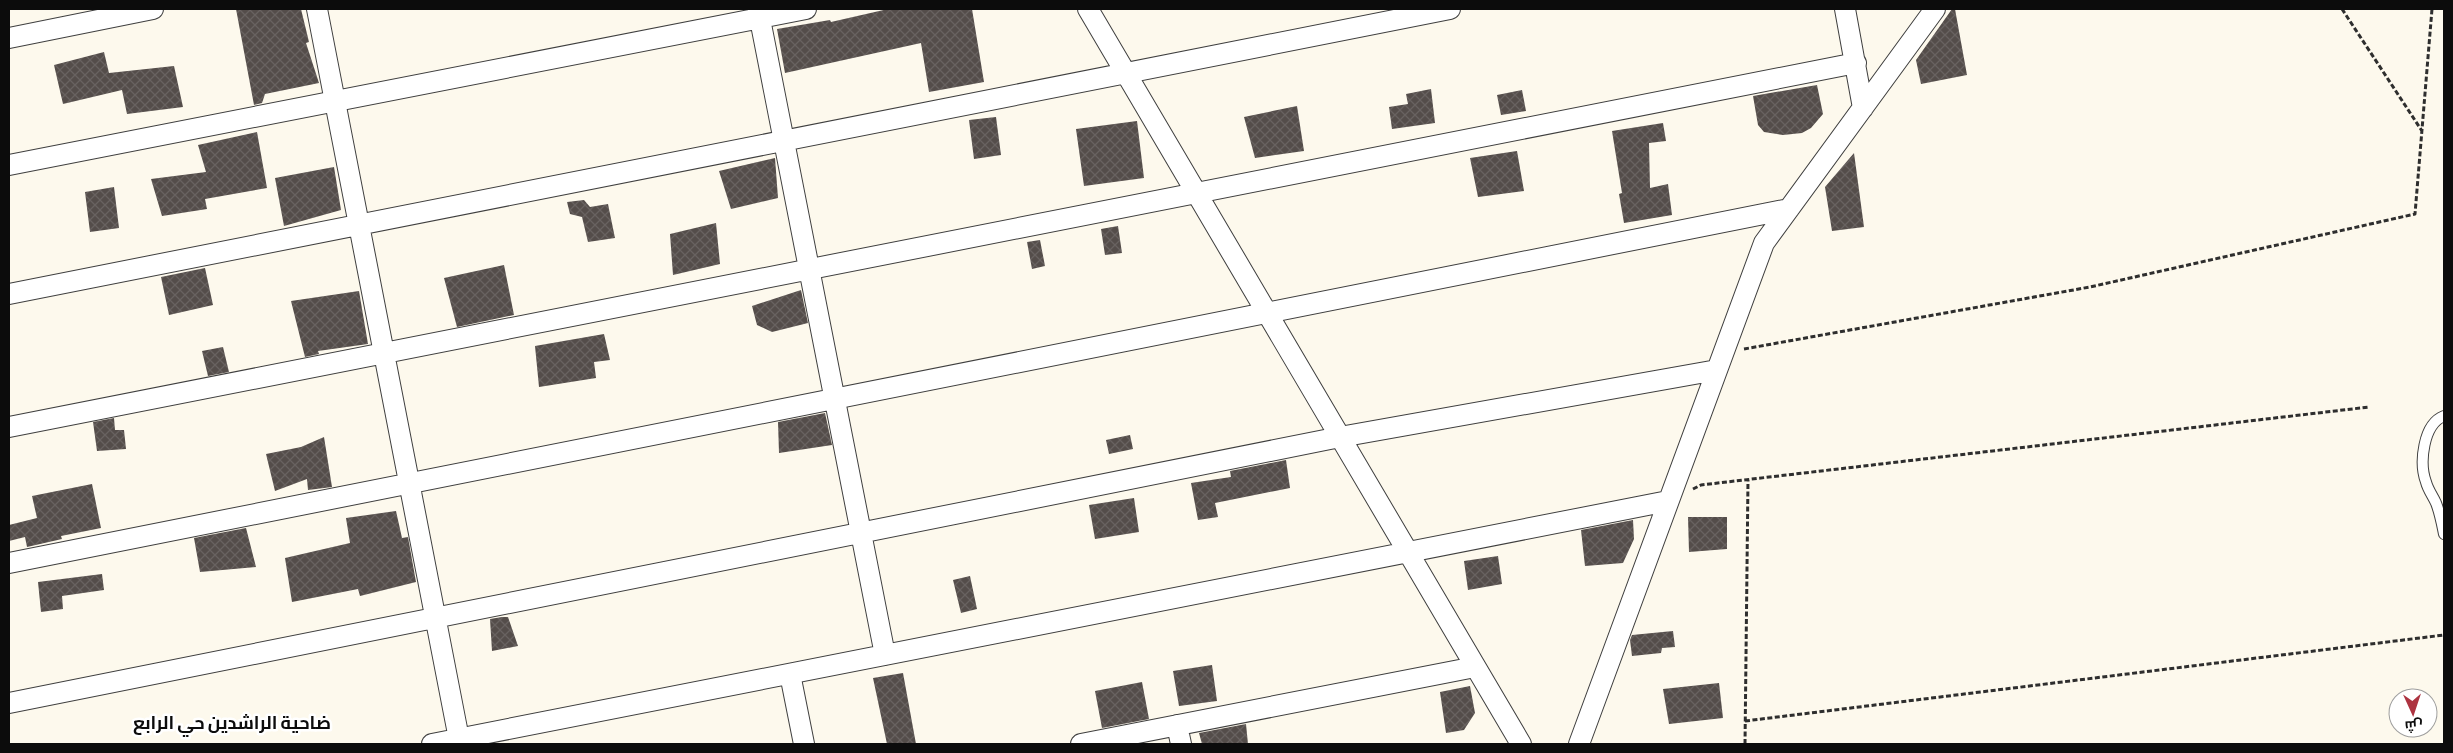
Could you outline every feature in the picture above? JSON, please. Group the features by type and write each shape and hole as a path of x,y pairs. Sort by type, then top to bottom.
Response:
{"street":[{"path":"9,38 153,9"},
{"path":"317,9 459,739"},
{"path":"9,166 335,101 758,13 806,9"},
{"path":"1088,9 1521,744"},
{"path":"9,294 1450,9"},
{"path":"1845,9 1863,108"},
{"path":"1579,744 1764,243 1935,9"},
{"path":"758,13 885,655"},
{"path":"9,427 1856,63"},
{"path":"9,563 1789,209"},
{"path":"9,703 1720,361"},
{"path":"432,744 1668,501"},
{"path":"1080,744 1179,735 1475,666"},
{"path":"790,674 804,744"}],"lane":[{"path":"2444,416 2438,418 2426,437 2423,464 2425,482 2436,504 2444,534"},
{"path":"2436,504 2444,494"}],"path":[{"path":"2342,9 2422,131"},
{"path":"1720,361 2090,287 2415,214 2432,9"},
{"path":"1668,501 1701,485 2369,407"},
{"path":"1745,744 1748,480"},
{"path":"1745,721 2444,635"}],"building":[{"path":"236,9 301,9 309,42 306,43 319,83 265,94 262,103 254,105"},
{"path":"888,9 972,9 984,82 929,92 921,43 785,73 777,29 830,20 831,22"},
{"path":"1952,9 1955,9 1967,75 1921,84 1916,60"},
{"path":"104,52 109,73 174,66 183,107 127,114 122,90 63,104 54,65"},
{"path":"1817,85 1823,114 1811,128 1802,133 1783,135 1764,132 1758,125 1753,96"},
{"path":"1431,89 1435,123 1392,129 1389,107 1408,104 1406,94"},
{"path":"1522,90 1526,111 1501,115 1497,95"},
{"path":"1297,106 1304,151 1255,158 1244,117"},
{"path":"996,117 1001,155 974,159 969,120"},
{"path":"1137,121 1144,178 1084,186 1076,129"},
{"path":"1663,123 1666,141 1649,143 1650,188 1668,184 1672,215 1624,223 1619,194 1622,193 1612,131"},
{"path":"257,132 267,188 205,199 207,209 162,216 151,179 206,172 198,145"},
{"path":"1517,151 1524,191 1478,197 1470,158"},
{"path":"1854,153 1864,227 1832,231 1825,187"},
{"path":"775,158 778,198 731,209 719,171"},
{"path":"334,167 341,210 284,226 275,178"},
{"path":"114,187 119,228 90,232 85,192"},
{"path":"584,200 590,207 608,204 615,238 588,242 582,217 570,214 567,202"},
{"path":"716,223 720,264 673,275 670,234"},
{"path":"1118,226 1122,253 1105,255 1101,229"},
{"path":"1040,240 1045,266 1032,269 1027,242"},
{"path":"504,265 514,315 457,327 444,278"},
{"path":"205,268 213,305 169,315 161,277"},
{"path":"801,290 808,323 772,332 757,325 752,306"},
{"path":"359,291 368,344 318,351 319,354 305,357 291,301"},
{"path":"604,334 610,360 594,362 596,378 539,387 535,346"},
{"path":"223,347 229,372 208,376 202,351"},
{"path":"825,413 832,445 779,453 778,422"},
{"path":"114,418 115,430 124,430 126,449 97,451 93,422"},
{"path":"1130,435 1133,449 1109,454 1106,440"},
{"path":"324,437 332,487 308,490 307,479 275,491 266,454 301,447"},
{"path":"1286,460 1290,488 1215,503 1218,517 1198,520 1191,483 1231,477 1230,471"},
{"path":"92,484 101,528 61,536 62,539 27,547 25,537 9,541 9,525 37,518 32,496"},
{"path":"1134,498 1139,532 1095,539 1089,505"},
{"path":"396,511 402,538 408,537 416,582 360,596 358,589 292,602 285,558 350,543 346,518"},
{"path":"1688,517 1727,517 1727,549 1689,552"},
{"path":"1633,520 1634,539 1623,563 1585,566 1581,530"},
{"path":"246,528 256,567 200,572 194,538"},
{"path":"1498,556 1502,584 1468,590 1464,561"},
{"path":"102,574 104,590 62,596 63,609 41,612 38,582"},
{"path":"970,576 977,609 961,613 953,580"},
{"path":"508,617 518,646 492,651 490,619"},
{"path":"1673,631 1675,647 1662,648 1661,653 1632,656 1630,640 1632,635"},
{"path":"1212,665 1217,701 1179,706 1173,671"},
{"path":"903,673 916,744 887,744 873,678"},
{"path":"1142,682 1149,719 1102,728 1095,691"},
{"path":"1719,683 1723,718 1669,724 1663,689"},
{"path":"1470,686 1475,713 1464,730 1446,733 1440,692"},
{"path":"1246,724 1248,744 1202,744 1199,733"}],"district":[{"name":"ضاحية الراشدين حي الرابع","path":"232,723"}]}
